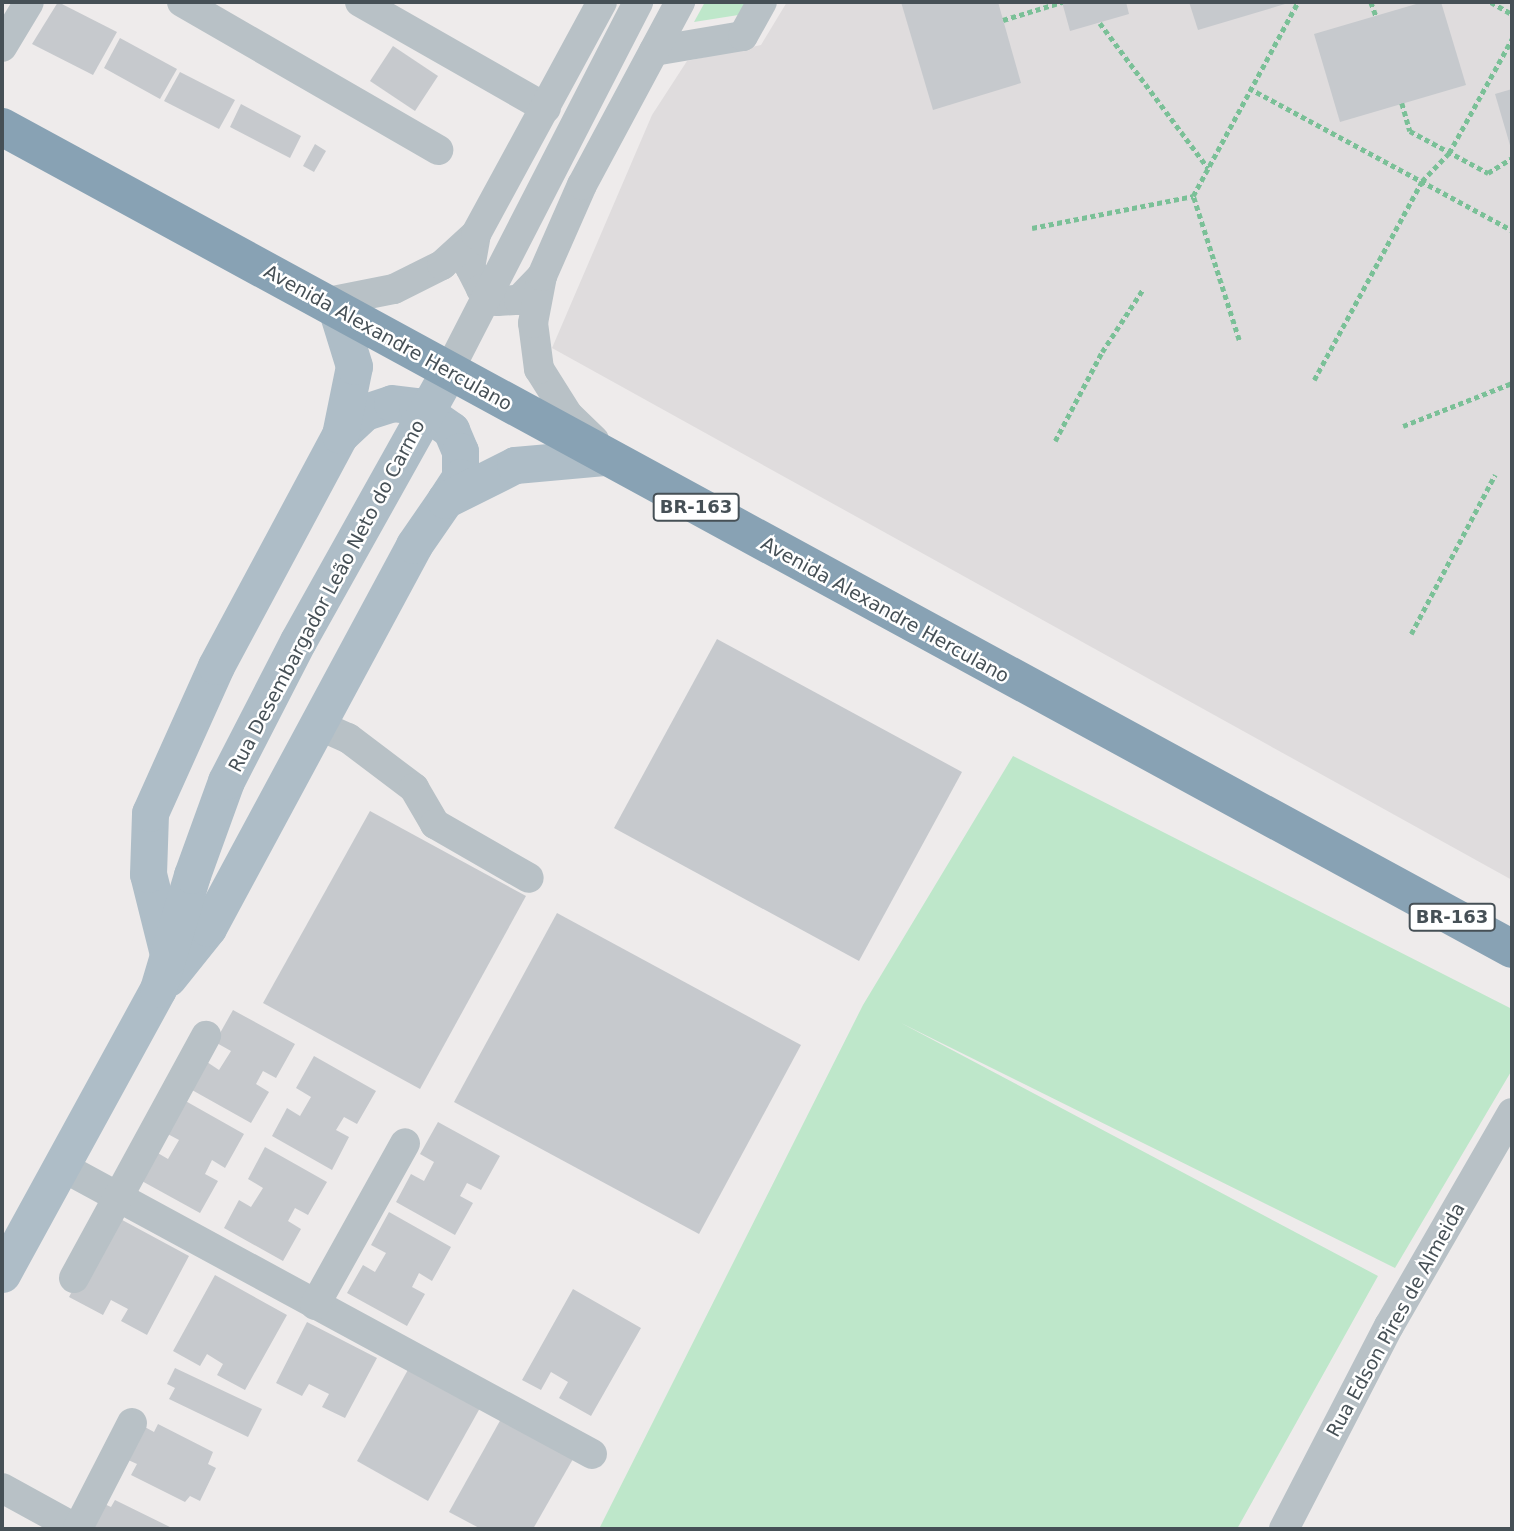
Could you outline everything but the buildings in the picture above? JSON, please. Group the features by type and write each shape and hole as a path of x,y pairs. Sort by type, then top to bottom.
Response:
{"highway":[{"name":"Avenida Alexandre Herculano","path":"2,127 1512,949"}],"main road":[{"path":"163,972 148,874 150,813 216,666 340,435 354,366 330,307"},
{"name":"Rua Desembargador Leão Neto do Carmo","path":"2,1274 163,972 226,781 298,641 445,378"},
{"path":"163,972 208,928 414,545 460,477 460,451 451,430 417,406 392,403 365,412 340,435"},
{"path":"444,500 515,465 612,461"}],"street":[{"path":"2,47 29,2"},
{"path":"181,2 438,150"},
{"path":"360,2 547,108"},
{"path":"330,307 394,289 442,265 476,234 547,108 602,2"},
{"name":"Rua Desembargador Leão Neto do Carmo","path":"445,378 638,2"},
{"path":"612,461 568,415 539,369 533,323 542,276 582,185 680,2"},
{"path":"654,51 743,36 762,2"},
{"path":"476,234 470,267 481,289 497,301 519,300 542,276"},
{"path":"316,724 348,738 414,788 435,824 529,878"},
{"path":"74,1278 206,1035"},
{"name":"Rua Edson Pires de Almeida","path":"1284,1529 1389,1326 1512,1112"},
{"path":"316,1305 405,1143"},
{"path":"61,1166 592,1454"},
{"path":"2,1488 78,1529 132,1423"}],"path":[{"path":"1003,20 1062,2"},
{"path":"1239,340 1193,196 1249,88 1298,2"},
{"path":"1371,2 1377,16"},
{"path":"1491,2 1512,14"},
{"path":"1100,23 1208,168"},
{"path":"1314,380 1422,181 1449,153 1512,39"},
{"path":"1249,88 1512,230"},
{"path":"1402,103 1410,131 1488,173 1512,158"},
{"path":"1032,228 1193,196"},
{"path":"1055,440 1102,352 1143,289"},
{"path":"1403,426 1512,383"},
{"path":"1411,634 1494,475"}],"shaded area":[{"path":"787,2 1512,2 1512,880 552,348 652,115 687,61 761,45"}],"green space":[{"path":"705,2 756,2 751,13 694,22"},
{"path":"1013,756 1512,1009 1512,1070 1395,1268 901,1023 1378,1276 1237,1529 599,1529 863,1005"}]}
